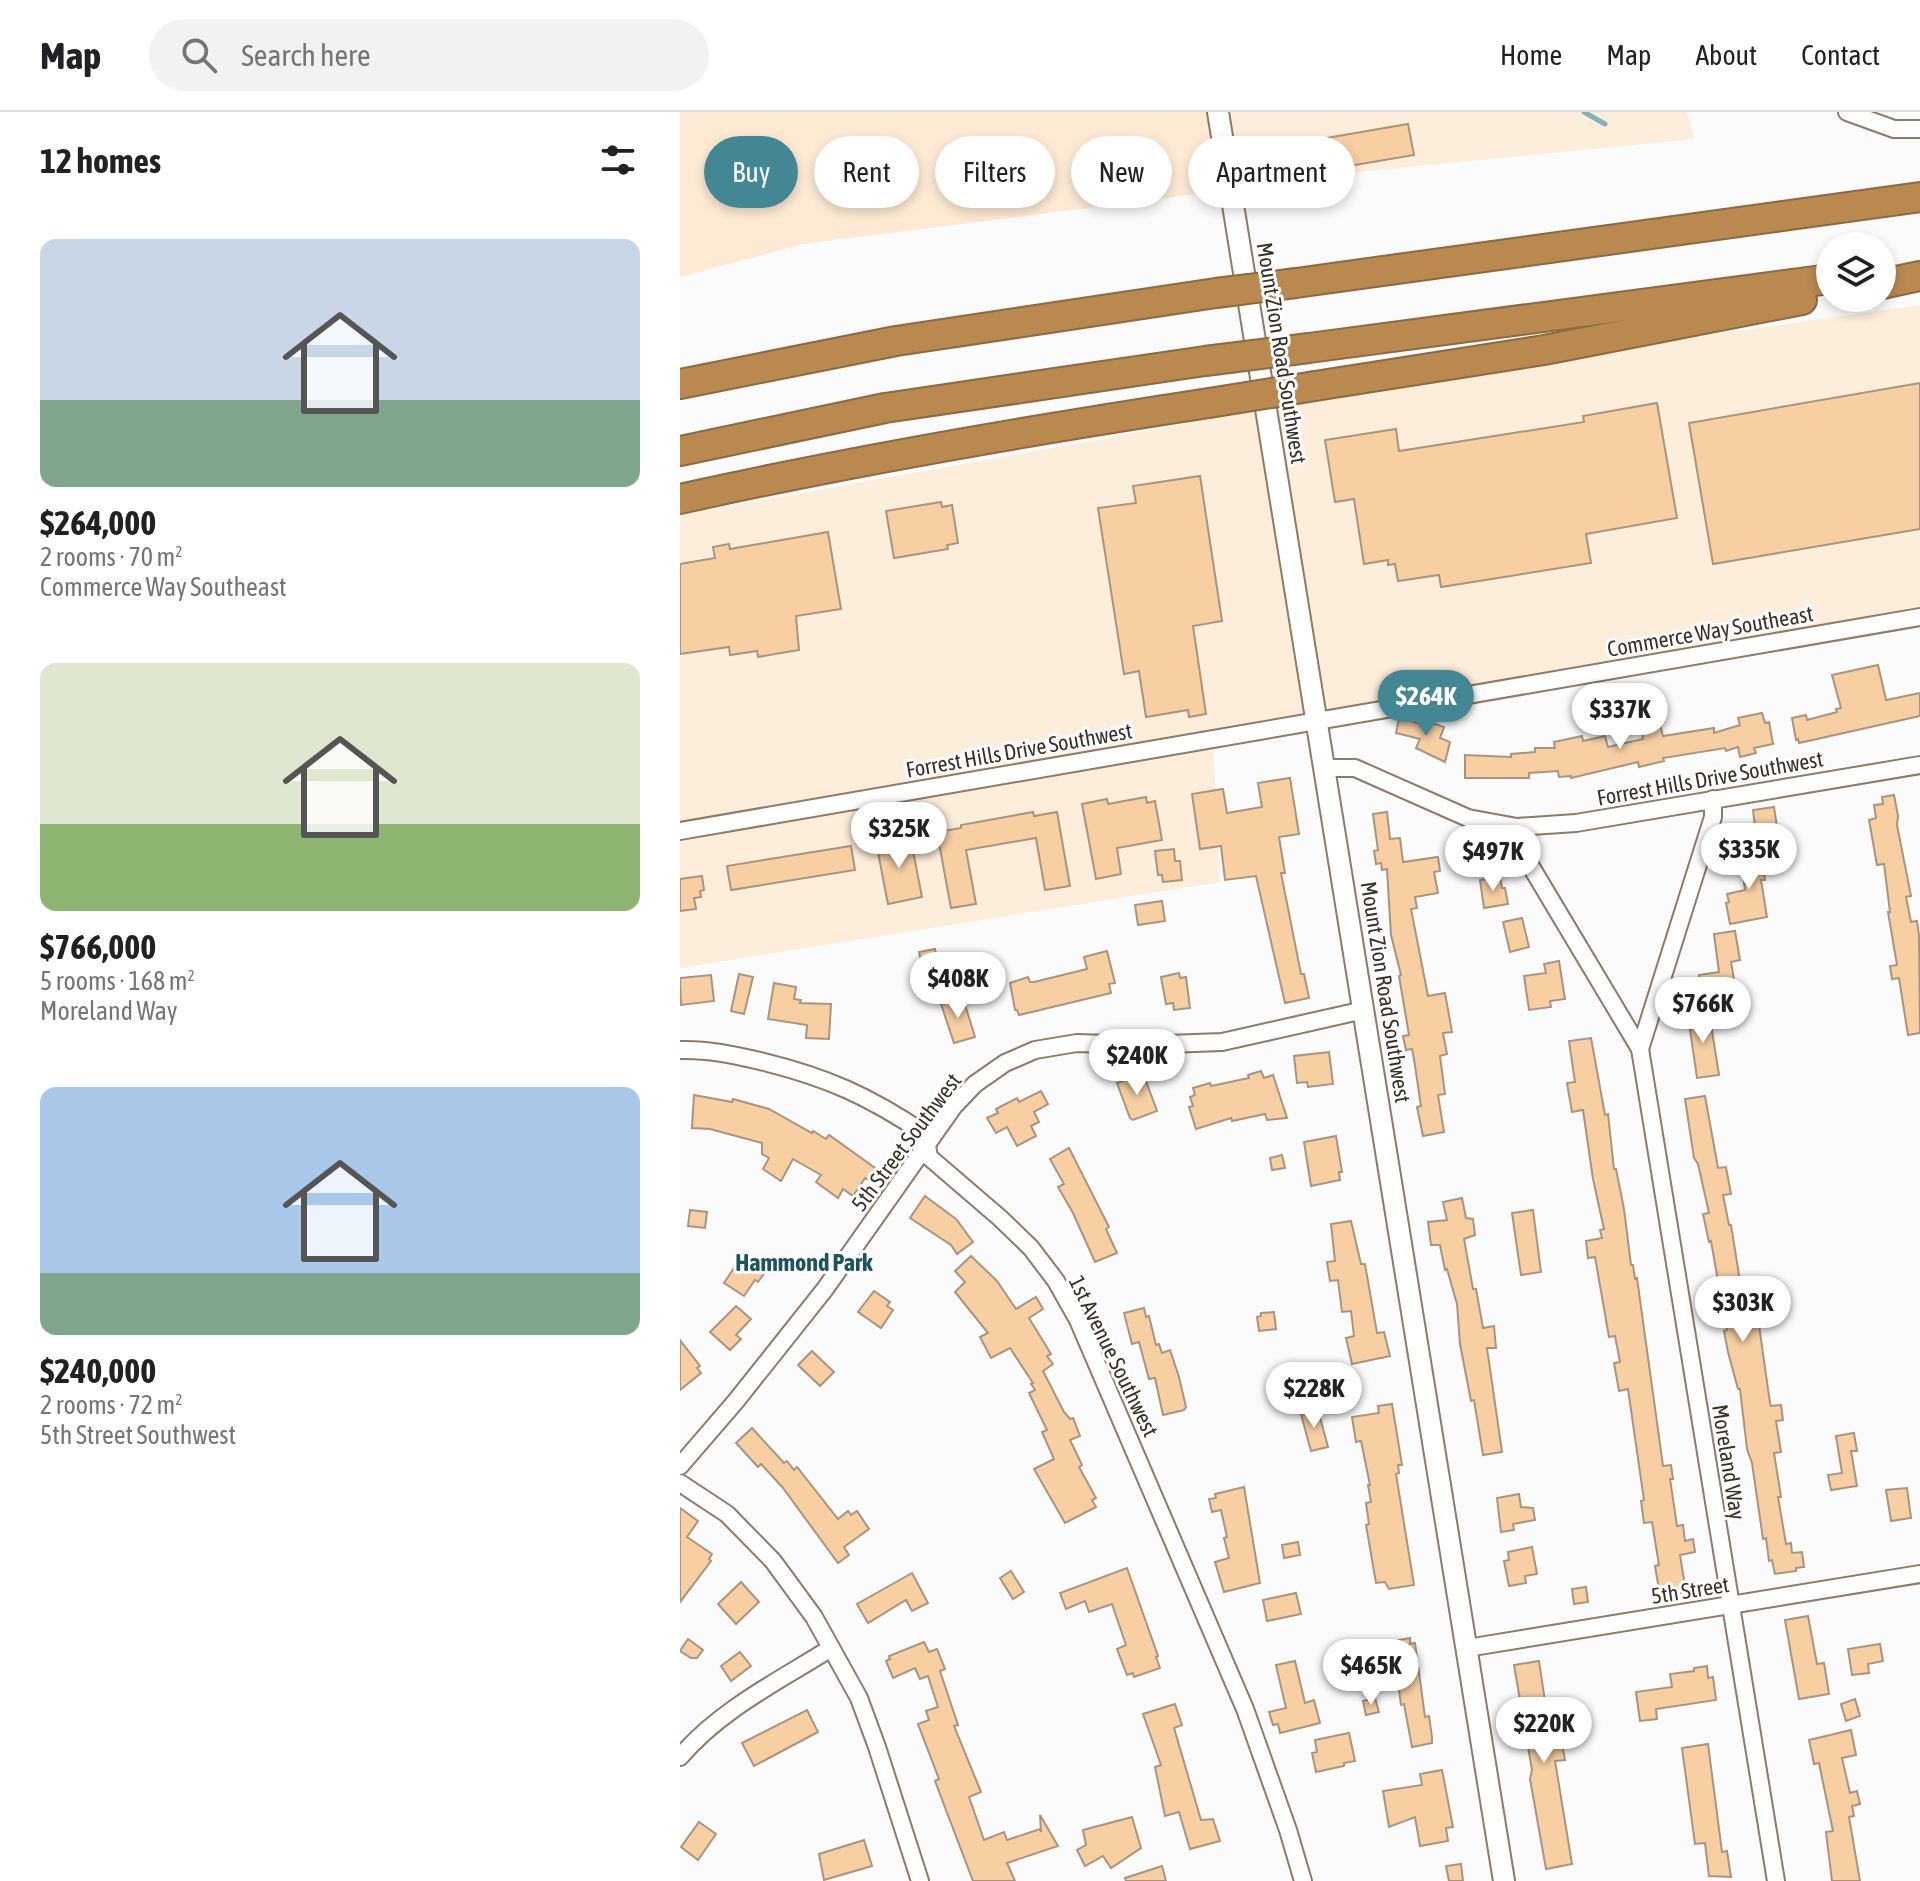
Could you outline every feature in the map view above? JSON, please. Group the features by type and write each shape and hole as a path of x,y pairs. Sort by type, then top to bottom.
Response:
{"highway":[{"path":"680,384 896,341 1216,293 1920,197"},
{"path":"1896,270 1920,267"},
{"path":"1896,281 1920,276"},
{"path":"680,451 885,408 1205,361 1816,281"},
{"path":"680,499 795,474 1036,430 1558,348 1816,297"}],"street":[{"name":"Mount Zion Road Southwest","path":"1218,112 1504,1881"},
{"path":"1847,112 1894,129 1920,129"},
{"name":"Commerce Way Southeast","path":"1318,721 1920,617"},
{"name":"Forrest Hills Drive Southwest","path":"680,831 1318,721"},
{"name":"Forrest Hills Drive Southwest","path":"1326,768 1355,768 1468,818 1517,827 1576,823 1920,765"},
{"name":"Moreland Way","path":"1640,1049 1713,817 1713,799"},
{"name":"Moreland Way","path":"1517,827 1518,843 1524,855 1640,1049 1776,1881"},
{"name":"5th Street Southwest","path":"680,1466 825,1289 954,1106 975,1084 1005,1063 1035,1050 1077,1043 1140,1045 1222,1042 1364,1010"},
{"name":"1st Avenue Southwest","path":"680,1050 730,1054 808,1072 856,1092 894,1113 925,1134 929,1157 1031,1248 1056,1281 1078,1320 1116,1403 1245,1709 1303,1881"},
{"path":"680,1483 727,1514 773,1561 814,1617 859,1698 920,1881"},
{"name":"5th Street","path":"1467,1648 1920,1574"},
{"path":"680,1757 726,1714 831,1648"}],"shaded area":[{"path":"680,112 1218,112 1221,136 1188,136 1188,195 1172,197 1172,136 1071,136 1071,208 1087,208 803,244 680,277"},
{"path":"1218,112 1687,112 1694,139 1355,173 1355,136 1221,136"},
{"path":"1920,305 1920,622 1213,740 1220,882 680,968 680,515 1562,356 1871,312 1896,312 1896,308"}],"building":[{"path":"1408,124 1414,155 1355,165 1355,136 1338,136"},
{"path":"1920,383 1920,529 1713,564 1689,423"},
{"path":"1657,403 1677,518 1586,534 1591,563 1441,587 1439,575 1398,581 1395,564 1388,565 1388,560 1364,564 1354,499 1335,502 1325,440 1396,429 1399,451 1584,422 1583,416"},
{"path":"1200,476 1222,621 1193,626 1206,714 1189,717 1188,710 1146,717 1139,671 1124,674 1098,508 1136,503 1133,486"},
{"path":"941,502 942,507 952,505 958,543 947,545 948,549 894,558 886,511"},
{"path":"828,532 841,609 796,616 799,650 758,657 757,651 730,655 729,647 680,654 680,564 715,558 713,547 729,544 730,549"},
{"path":"1878,665 1886,700 1920,693 1920,716 1799,743 1796,740 1792,718 1806,715 1807,720 1837,712 1836,709 1841,708 1832,675"},
{"path":"1762,713 1765,723 1769,722 1773,744 1754,748 1756,753 1740,757 1738,747 1663,758 1664,761 1639,767 1638,762 1571,778 1559,777 1558,771 1529,773 1529,778 1465,778 1465,755 1511,757 1511,754 1535,752 1535,748 1555,748 1554,742 1582,736 1583,741 1605,736 1608,747 1643,739 1641,729 1660,725 1663,736 1714,728 1714,733 1740,725 1738,718"},
{"path":"1399,718 1431,727 1432,723 1444,727 1440,738 1450,742 1445,762 1416,748 1420,739 1396,733"},
{"path":"1290,778 1299,834 1279,837 1285,873 1281,873 1301,974 1304,974 1309,998 1285,1003 1256,876 1225,880 1221,846 1200,849 1192,794 1223,789 1227,813 1262,807 1258,783"},
{"path":"1894,795 1911,896 1906,897 1911,922 1917,921 1919,935 1920,1033 1908,1035 1899,978 1892,979 1890,966 1897,965 1884,864 1877,865 1869,820 1876,818 1874,805 1883,804 1882,797"},
{"path":"1146,797 1147,803 1155,801 1162,840 1117,848 1121,874 1096,879 1082,804 1107,799 1108,804"},
{"path":"1774,807 1779,840 1757,843 1753,810"},
{"path":"1033,812 1034,816 1057,812 1070,886 1045,890 1036,838 966,850 976,904 951,908 937,832"},
{"path":"1387,812 1390,839 1400,838 1403,862 1438,857 1440,871 1434,872 1438,893 1415,897 1417,908 1411,909 1428,996 1445,993 1452,1032 1443,1033 1447,1054 1440,1056 1445,1094 1438,1095 1444,1132 1423,1136 1412,1049 1406,1050 1403,1036 1409,1035 1401,975 1391,935 1387,869 1382,870 1381,863 1376,864 1374,851 1378,850 1373,814"},
{"path":"910,836 922,897 888,904 876,842"},
{"path":"851,846 855,870 731,890 727,866"},
{"path":"1174,849 1175,861 1180,861 1182,880 1163,882 1162,875 1158,875 1155,851"},
{"path":"1761,849 1765,880 1761,880 1767,917 1730,924 1727,894 1745,890 1740,852"},
{"path":"702,876 704,890 700,891 701,897 694,898 696,909 680,911 680,879"},
{"path":"1500,877 1508,904 1484,908 1480,880"},
{"path":"1162,901 1165,921 1138,925 1135,905"},
{"path":"1522,918 1529,947 1510,952 1503,922"},
{"path":"1735,931 1740,960 1731,962 1737,997 1725,999 1726,1003 1704,1007 1699,975 1719,972 1714,934"},
{"path":"935,949 939,967 923,971 919,952"},
{"path":"1107,951 1115,983 1109,984 1111,993 1019,1015 1015,1010 1010,983 1028,977 1030,982 1034,982 1087,969 1084,957"},
{"path":"1559,961 1565,999 1550,1001 1551,1007 1529,1010 1524,976 1546,973 1544,964"},
{"path":"1179,973 1180,978 1186,977 1190,1008 1174,1010 1173,1003 1166,1004 1161,977"},
{"path":"739,974 753,977 744,1014 731,1011"},
{"path":"711,975 714,1001 681,1005 680,978"},
{"path":"774,983 796,987 794,999 801,1000 800,1003 831,1004 829,1039 806,1038 807,1025 768,1019"},
{"path":"963,998 975,1037 954,1043 941,1004"},
{"path":"1709,1012 1719,1075 1697,1078 1688,1016"},
{"path":"1591,1038 1605,1115 1608,1114 1631,1265 1637,1278 1663,1466 1671,1465 1677,1526 1683,1525 1685,1541 1693,1539 1695,1552 1680,1555 1686,1592 1660,1596 1652,1522 1644,1523 1641,1501 1644,1500 1628,1389 1619,1391 1614,1363 1620,1362 1615,1336 1609,1337 1595,1257 1588,1258 1586,1241 1602,1238 1600,1230 1604,1229 1583,1110 1572,1112 1567,1083 1575,1082 1569,1041"},
{"path":"1329,1052 1333,1084 1308,1087 1307,1082 1297,1083 1294,1056"},
{"path":"1261,1071 1264,1078 1273,1075 1287,1118 1267,1120 1265,1114 1232,1121 1231,1118 1196,1129 1189,1107 1193,1106 1190,1097 1195,1095 1193,1088 1249,1078 1248,1075"},
{"path":"1143,1073 1157,1111 1133,1120 1117,1083"},
{"path":"1041,1091 1048,1104 1034,1112 1039,1122 1031,1126 1036,1136 1017,1146 1007,1127 996,1133 987,1118 998,1113 996,1109 1017,1098 1019,1102"},
{"path":"694,1095 732,1102 733,1099 769,1109 812,1133 826,1139 829,1135 878,1170 870,1181 865,1178 853,1196 843,1189 838,1198 816,1182 821,1175 793,1159 781,1181 763,1169 769,1158 762,1154 762,1143 710,1129 692,1128"},
{"path":"1705,1096 1718,1168 1726,1167 1731,1194 1723,1195 1744,1306 1756,1304 1770,1403 1771,1406 1781,1405 1783,1420 1776,1421 1781,1452 1774,1453 1786,1544 1791,1543 1792,1553 1802,1552 1804,1567 1796,1568 1796,1571 1775,1574 1772,1560 1769,1561 1766,1538 1763,1539 1740,1389 1728,1352 1723,1298 1703,1214 1709,1213 1694,1158 1685,1099"},
{"path":"1336,1136 1342,1172 1339,1172 1340,1180 1311,1186 1304,1142"},
{"path":"1069,1148 1109,1227 1106,1229 1117,1253 1095,1262 1058,1187 1064,1184 1050,1159"},
{"path":"1282,1155 1285,1168 1272,1170 1270,1158"},
{"path":"925,1196 956,1219 973,1242 957,1254 951,1245 910,1218"},
{"path":"1462,1198 1466,1218 1473,1219 1475,1235 1464,1239 1473,1289 1476,1289 1483,1328 1494,1326 1496,1348 1487,1348 1502,1452 1483,1455 1460,1344 1457,1304 1440,1245 1431,1245 1428,1222 1447,1220 1443,1202"},
{"path":"690,1210 707,1212 705,1228 688,1226"},
{"path":"1533,1210 1541,1272 1521,1275 1512,1213"},
{"path":"1351,1221 1361,1264 1365,1264 1377,1333 1384,1332 1390,1356 1352,1364 1346,1338 1354,1336 1351,1311 1342,1312 1338,1280 1330,1281 1327,1262 1335,1261 1331,1224"},
{"path":"744,1253 768,1268 744,1296 724,1283"},
{"path":"971,1256 997,1281 1016,1309 1036,1297 1043,1309 1029,1318 1051,1354 1047,1356 1053,1364 1043,1371 1064,1412 1070,1419 1073,1418 1080,1436 1070,1440 1082,1465 1079,1467 1096,1498 1092,1500 1096,1507 1065,1523 1034,1469 1054,1459 1042,1432 1047,1430 1029,1393 1035,1390 1033,1383 1010,1348 991,1358 980,1337 988,1333 955,1292 965,1282 955,1271"},
{"path":"874,1291 890,1302 887,1306 893,1310 881,1328 858,1312"},
{"path":"736,1306 751,1319 736,1335 741,1339 730,1350 710,1332"},
{"path":"1144,1308 1156,1345 1159,1344 1162,1353 1170,1350 1186,1407 1184,1410 1163,1415 1155,1378 1149,1379 1139,1342 1132,1344 1124,1313"},
{"path":"1274,1312 1276,1329 1259,1331 1257,1317 1261,1313"},
{"path":"680,1340 700,1366 697,1368 701,1373 680,1390"},
{"path":"812,1351 834,1372 820,1386 798,1365"},
{"path":"1392,1404 1402,1465 1398,1465 1399,1473 1396,1474 1414,1585 1389,1589 1385,1582 1376,1583 1366,1525 1369,1524 1366,1503 1371,1502 1370,1485 1361,1441 1356,1442 1352,1417 1379,1413 1378,1406"},
{"path":"1318,1410 1328,1447 1311,1451 1301,1414"},
{"path":"752,1428 784,1463 787,1461 794,1470 797,1467 838,1519 848,1511 851,1515 857,1511 869,1529 844,1547 849,1555 838,1563 783,1488 736,1443"},
{"path":"1854,1433 1857,1451 1851,1451 1857,1486 1831,1490 1828,1475 1842,1473 1836,1436"},
{"path":"1244,1487 1260,1583 1224,1592 1215,1562 1229,1558 1224,1538 1227,1537 1221,1510 1212,1512 1209,1499 1216,1498 1215,1494"},
{"path":"1907,1488 1911,1518 1891,1521 1886,1490"},
{"path":"1519,1494 1521,1507 1533,1508 1535,1520 1513,1524 1514,1530 1501,1532 1497,1498"},
{"path":"680,1508 698,1521 687,1537 712,1554 711,1561 680,1602"},
{"path":"1298,1542 1300,1555 1284,1558 1282,1545"},
{"path":"1532,1547 1537,1574 1525,1576 1526,1583 1509,1586 1504,1561 1509,1560 1508,1552"},
{"path":"1127,1568 1160,1668 1134,1677 1133,1673 1127,1675 1117,1649 1126,1645 1112,1604 1089,1612 1085,1601 1066,1609 1060,1593"},
{"path":"1011,1571 1024,1592 1013,1599 1000,1578"},
{"path":"912,1573 928,1603 912,1611 906,1600 868,1623 857,1604"},
{"path":"741,1582 759,1602 736,1624 718,1604"},
{"path":"1586,1587 1588,1602 1574,1604 1572,1589"},
{"path":"1296,1593 1301,1614 1267,1621 1263,1600"},
{"path":"1808,1616 1817,1664 1824,1663 1829,1694 1799,1699 1785,1620"},
{"path":"1410,1638 1410,1644 1415,1643 1425,1717 1429,1716 1432,1737 1432,1743 1412,1747 1404,1704 1401,1705 1395,1661 1380,1663 1377,1644"},
{"path":"688,1639 703,1650 697,1658 680,1651"},
{"path":"924,1642 929,1652 937,1649 945,1669 940,1671 958,1725 954,1726 981,1792 969,1797 984,1840 1004,1832 1007,1840 1040,1829 1041,1832 1040,1815 1058,1846 1007,1863 1015,1881 973,1881 935,1781 939,1779 918,1724 929,1720 926,1711 938,1707 928,1676 920,1679 915,1668 893,1678 886,1661 890,1659 889,1656"},
{"path":"1880,1644 1883,1661 1868,1664 1869,1673 1852,1675 1848,1649"},
{"path":"740,1652 751,1666 731,1681 721,1666"},
{"path":"1295,1661 1305,1703 1314,1700 1320,1723 1280,1733 1278,1724 1273,1725 1269,1712 1286,1708 1276,1665"},
{"path":"1539,1661 1547,1715 1550,1718 1557,1716 1565,1760 1555,1761 1572,1864 1546,1869 1514,1665"},
{"path":"1707,1666 1708,1678 1713,1677 1716,1700 1656,1709 1657,1719 1640,1721 1636,1692 1672,1687 1670,1674"},
{"path":"1375,1698 1379,1712 1366,1715 1363,1701"},
{"path":"1855,1699 1860,1716 1846,1721 1841,1704"},
{"path":"1175,1704 1182,1725 1174,1728 1201,1820 1213,1819 1220,1841 1190,1849 1179,1812 1165,1816 1155,1767 1161,1765 1143,1714"},
{"path":"807,1710 818,1732 754,1766 742,1743"},
{"path":"1851,1730 1856,1755 1842,1758 1850,1793 1857,1791 1860,1804 1852,1806 1854,1816 1849,1817 1860,1881 1832,1881 1826,1832 1833,1831 1819,1763 1814,1764 1809,1740"},
{"path":"1349,1733 1355,1761 1316,1772 1312,1753 1317,1752 1315,1740"},
{"path":"1708,1744 1722,1852 1727,1851 1731,1877 1709,1876 1705,1843 1695,1844 1682,1748"},
{"path":"1442,1770 1453,1827 1446,1828 1448,1841 1420,1846 1415,1817 1389,1827 1383,1791 1422,1785 1420,1774"},
{"path":"1132,1817 1141,1848 1111,1868 1103,1856 1085,1866 1077,1850 1086,1845 1083,1830"},
{"path":"699,1822 716,1834 698,1860 681,1847"},
{"path":"864,1840 872,1866 824,1880 819,1854"},
{"path":"1461,1864 1463,1881 1449,1881 1446,1866"},
{"path":"1162,1866 1166,1881 1126,1881 1125,1878"}],"waterway":[{"path":"1584,112 1605,124"}],"district":[{"name":"Hammond Park","path":"804,1263"}]}
